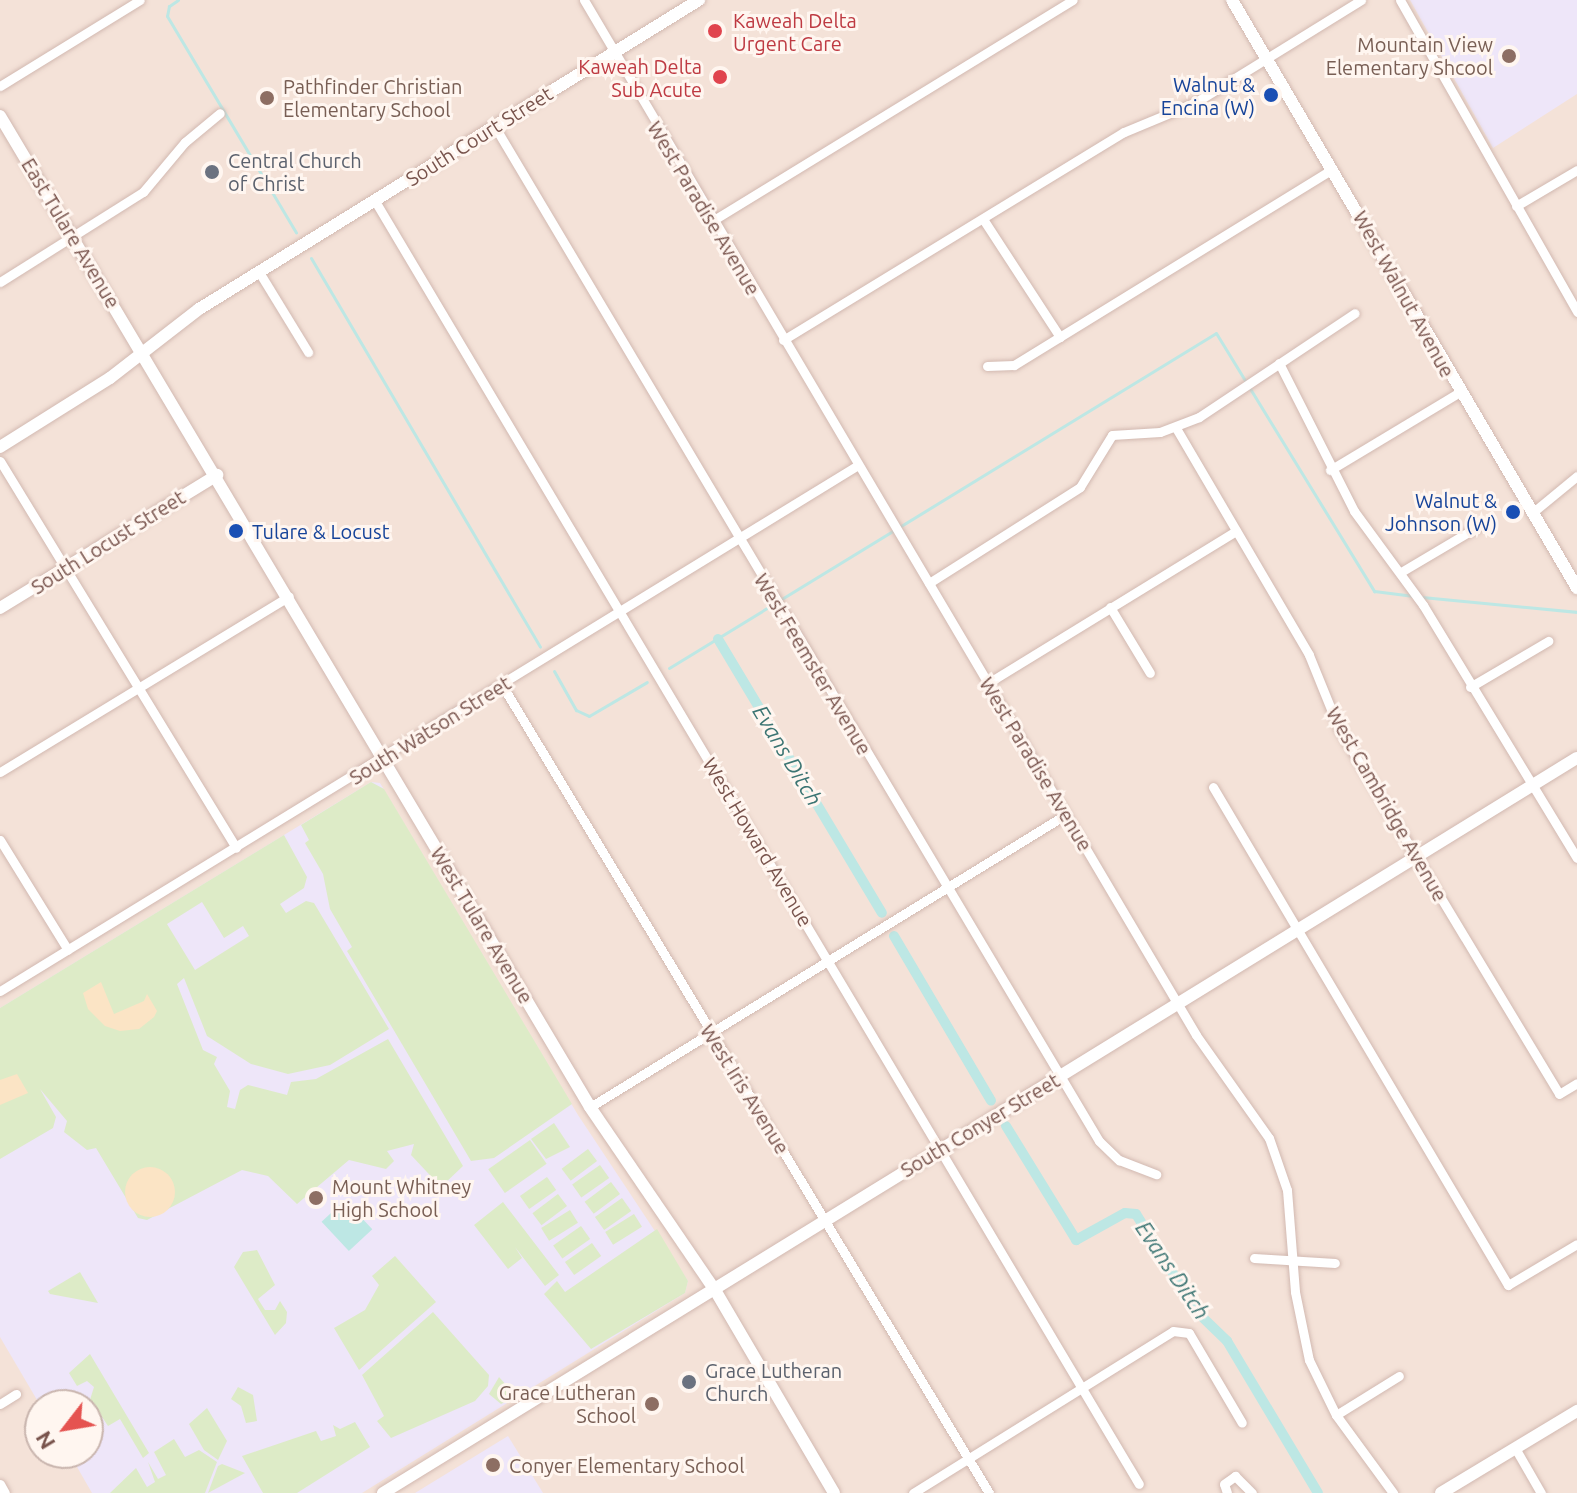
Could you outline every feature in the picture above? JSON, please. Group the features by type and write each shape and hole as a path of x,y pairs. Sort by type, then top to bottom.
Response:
{"street":[{"path":"0,86 140,0"},
{"name":"West Paradise Avenue","path":"584,0 712,221 1177,1002 1269,1138 1287,1190 1303,1338 1336,1415 1393,1493"},
{"name":"South Court Street","path":"0,447 110,378 142,350 259,272 699,0"},
{"path":"712,221 1073,0"},
{"name":"West Walnut Avenue","path":"1232,0 1577,588"},
{"path":"783,340 1124,132 1174,114 1361,0"},
{"path":"1400,0 1577,312"},
{"path":"0,282 143,192 185,142 220,113"},
{"name":"East Tulare Avenue","path":"0,116 142,350"},
{"name":"West Feemster Avenue","path":"495,127 1099,1141 1119,1160 1156,1174"},
{"path":"987,366 1014,365 1333,169"},
{"path":"1516,206 1577,170"},
{"name":"West Howard Avenue","path":"375,201 1139,1484"},
{"path":"983,219 1060,337"},
{"path":"259,272 308,352"},
{"path":"1567,296 1577,290"},
{"path":"929,583 1080,487 1112,435 1176,428 1355,313"},
{"name":"West Tulare Avenue","path":"142,350 590,1107 715,1290 834,1493"},
{"path":"1279,363 1330,470 1401,572 1577,858"},
{"path":"1330,470 1460,392"},
{"name":"West Cambridge Avenue","path":"1176,428 1309,655 1339,729 1559,1094 1577,1083"},
{"path":"0,461 236,848"},
{"name":"South Watson Street","path":"0,991 858,465"},
{"name":"South Locust Street","path":"0,608 217,475"},
{"path":"1532,513 1577,476"},
{"path":"1401,572 1480,525"},
{"path":"988,683 1236,531"},
{"path":"0,772 289,596"},
{"path":"1110,607 1150,673"},
{"path":"1470,687 1548,641"},
{"name":"West Iris Avenue","path":"502,685 710,1034 827,1218 989,1493"},
{"name":"South Conyer Street","path":"383,1493 1577,758"},
{"path":"1213,787 1508,1285 1577,1244"},
{"path":"590,1107 1065,815"},
{"path":"0,840 68,950"},
{"path":"1254,1258 1335,1263"},
{"path":"913,1493 1173,1331 1189,1333 1242,1423"},
{"path":"1336,1415 1399,1376"},
{"path":"0,1404 16,1394"},
{"path":"1441,1493 1577,1411"},
{"path":"1515,1448 1541,1493"},
{"path":"1227,1493 1224,1484 1235,1476 1252,1493"},
{"path":"0,1484 5,1493"}],"shaded area":[{"path":"0,0 1577,0 1577,1493 0,1493"},
{"name":"Mountain View Elementary Shcool","path":"1410,0 1577,0 1577,94 1493,148"},
{"name":"Mount Whitney High School","path":"371,782 380,783 578,1115 688,1281 685,1293 362,1493 92,1493 78,1469 104,1469 104,1389 31,1389 0,1337 0,1008"},
{"name":"Conyer Elementary School","path":"508,1436 543,1493 415,1493"}],"green space":[{"path":"371,782 384,789 572,1104 494,1158 471,1161 347,951 352,947 330,909 323,874 305,843 309,840 301,825"},
{"path":"284,835 307,877 304,888 280,904 286,913 306,901 314,903 389,1029 330,1065 288,1074 251,1064 207,1036 184,978 177,984 203,1050 217,1057 214,1064 230,1091 227,1107 235,1109 240,1090 248,1085 287,1095 291,1082 316,1079 388,1039 463,1166 441,1187 411,1155 414,1144 387,1151 394,1161 386,1169 349,1160 297,1204 268,1176 242,1170 147,1220 138,1218 96,1148 87,1150 64,1132 67,1121 40,1089 56,1117 53,1128 0,1159 0,1008","holes":["202,902 224,938 243,926 249,936 195,970 167,924"]},
{"path":"554,1123 570,1147 546,1159 531,1139"},
{"path":"530,1140 547,1164 505,1193 488,1169"},
{"path":"588,1149 597,1161 571,1181 562,1169"},
{"path":"600,1165 609,1178 581,1198 572,1185"},
{"path":"547,1177 556,1190 529,1209 520,1196"},
{"path":"611,1182 620,1194 594,1214 585,1202"},
{"path":"558,1194 567,1206 541,1225 532,1213"},
{"path":"622,1198 631,1211 604,1230 595,1217"},
{"path":"503,1202 559,1275 545,1286 515,1247 522,1258 508,1269 474,1225"},
{"path":"570,1210 578,1223 549,1241 541,1228"},
{"path":"634,1214 642,1227 613,1245 605,1232"},
{"path":"581,1226 590,1239 562,1259 553,1246"},
{"path":"657,1229 688,1281 685,1293 591,1349 544,1294 557,1281 565,1292"},
{"path":"592,1243 601,1256 574,1275 565,1262"},
{"path":"257,1250 275,1285 258,1299 265,1310 275,1310 280,1301 287,1312 286,1323 275,1335 234,1267 243,1252"},
{"path":"395,1256 436,1302 359,1370 334,1328 365,1310 379,1285 372,1276"},
{"path":"80,1272 98,1303 50,1294 48,1291"},
{"path":"433,1312 489,1375 488,1386 475,1401 391,1438 377,1421 384,1416 362,1375"},
{"path":"90,1354 149,1453 143,1458 120,1419 108,1426 104,1420 104,1389 93,1389 87,1381 77,1386 69,1373"},
{"path":"499,1377 516,1396 501,1404 489,1394"},
{"path":"238,1387 253,1395 257,1421 246,1423 241,1406 231,1399"},
{"path":"207,1408 227,1441 218,1460 204,1450 189,1424"},
{"path":"355,1422 370,1447 297,1493 263,1493 242,1456 316,1431 321,1441 336,1436 333,1425 340,1429"},
{"path":"174,1439 185,1457 199,1450 217,1462 205,1493 110,1493 136,1468 147,1487 155,1482 148,1462 158,1479 166,1475 154,1452"},
{"path":"222,1464 245,1473 208,1493 218,1466"}],"sand":[{"path":"101,982 114,1014 144,1001 147,994 157,1011 154,1017 139,1029 120,1031 105,1026 88,1009 83,993"},
{"path":"17,1074 28,1093 0,1105 0,1080"},
{"path":"150,1167 168,1174 175,1192 168,1210 150,1217 132,1210 125,1192 132,1174"}],"water":[{"path":"345,1200 372,1229 349,1251 322,1222"}],"waterway":[{"path":"178,0 169,6 167,16 296,232"},
{"path":"311,258 540,646"},
{"path":"669,668 1216,333 1374,591 1414,596"},
{"path":"1422,597 1577,612"},
{"name":"Evans Ditch","path":"718,639 882,913"},
{"path":"554,671 576,710 589,716 647,682"},
{"name":"Evans Ditch","path":"894,936 991,1101"},
{"name":"Evans Ditch","path":"1006,1126 1076,1240 1125,1213 1136,1214 1197,1312 1227,1341 1318,1493"}],"place":[{"name":"Kaweah Delta Urgent Care","path":"715,31"},
{"name":"Mountain View Elementary Shcool","path":"1509,56"},
{"name":"Kaweah Delta Sub Acute","path":"720,77"},
{"name":"Walnut & Encina (W)","path":"1271,95"},
{"name":"Pathfinder Christian Elementary School","path":"267,98"},
{"name":"Central Church of Christ","path":"212,172"},
{"name":"Walnut & Johnson (W)","path":"1513,512"},
{"name":"Tulare & Locust","path":"236,531"},
{"name":"Mount Whitney High School","path":"316,1198"},
{"name":"Grace Lutheran Church","path":"689,1382"},
{"name":"Grace Lutheran School","path":"652,1404"},
{"name":"Conyer Elementary School","path":"493,1465"}]}
